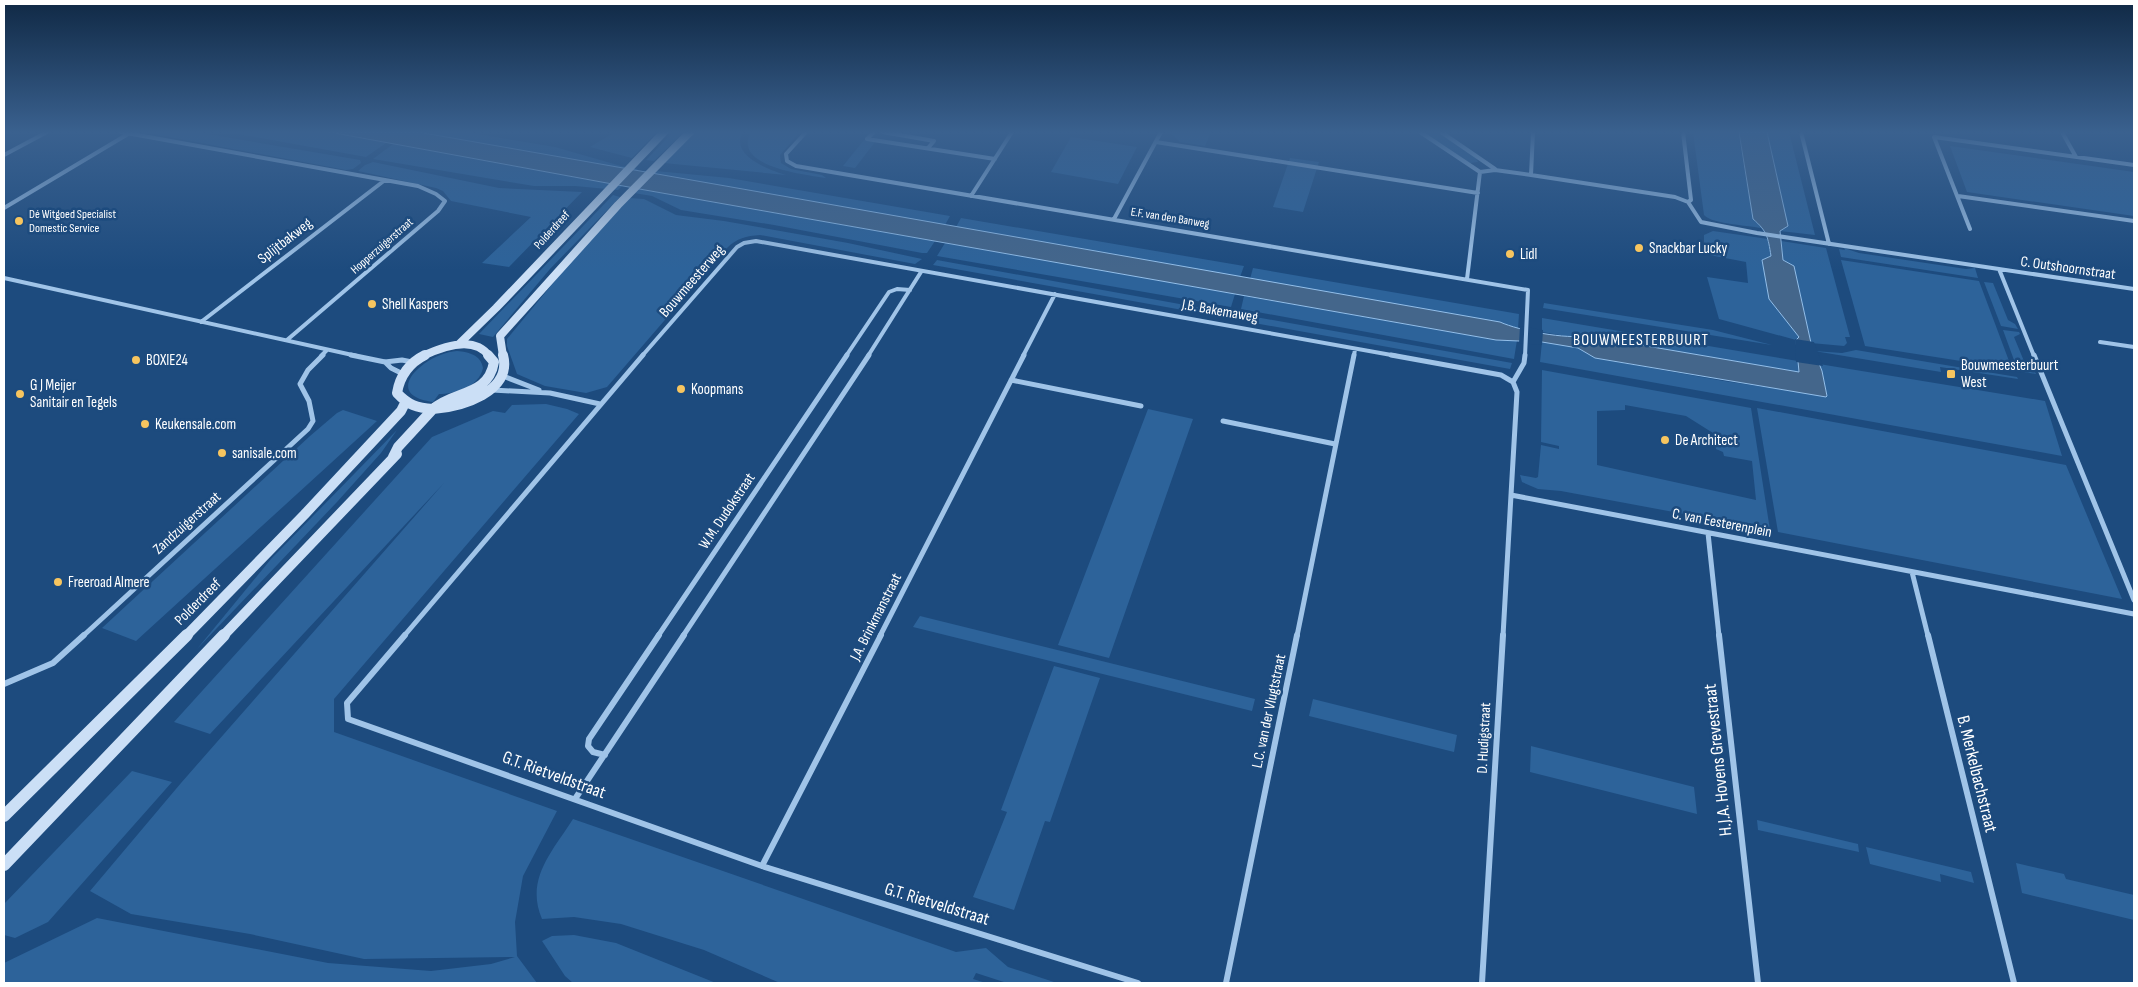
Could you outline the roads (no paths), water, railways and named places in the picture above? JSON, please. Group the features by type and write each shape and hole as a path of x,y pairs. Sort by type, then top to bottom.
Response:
{"main road":[{"name":"Polderdreef","path":"459,344 556,248 618,178"},
{"path":"4,865 257,603 393,457 405,449 438,409 444,401 473,391 492,373 494,362 488,352 476,346 459,344 434,350 412,362 402,373 396,386 397,393 406,403 416,407 438,409 468,402 490,390 502,376 506,362 499,343 500,336 644,178"},
{"path":"492,373 502,376"},
{"name":"Polderdreef","path":"4,816 227,596 350,468 406,403"}],"street":[{"path":"4,208 55,178"},
{"name":"Hopperzuigerstraat","path":"287,340 438,211 445,201 436,194 418,186 374,178"},
{"name":"E.F. van den Banweg","path":"868,178 1528,290 1528,345 1524,363 1513,382"},
{"path":"971,196 983,178"},
{"path":"1114,219 1136,178"},
{"path":"1384,178 1478,193"},
{"path":"1467,279 1479,178"},
{"path":"1551,178 1675,197 1688,202 1700,222 1757,233 1999,269 2134,600"},
{"path":"1688,202 1691,200 1689,178"},
{"path":"1813,178 1829,244"},
{"path":"1951,178 1970,229"},
{"name":"Splijtbakweg","path":"201,322 385,180"},
{"path":"1958,196 2134,221"},
{"name":"Bouwmeesterweg","path":"600,404 737,247 744,243 756,242 921,272"},
{"name":"C. Outshoornstraat","path":"1999,269 2134,289"},
{"path":"575,799 921,272"},
{"name":"J.B. Bakemaweg","path":"921,272 1055,294 1501,376 1513,382"},
{"path":"4,278 385,362 402,360 412,362"},
{"name":"W.M. Dudokstraat","path":"605,755 593,752 588,746 588,739 889,292 897,289 910,290"},
{"name":"J.A. Brinkmanstraat","path":"762,866 1055,294"},
{"path":"2100,342 2134,348"},
{"name":"L.C. van der Vlugtstraat","path":"1226,983 1300,627 1355,349"},
{"name":"Zandzuigerstraat","path":"4,684 53,663 308,429 313,421 311,408 300,384 308,370 327,350"},
{"path":"385,362 391,368 402,373"},
{"path":"502,376 542,392"},
{"path":"1012,380 1141,406"},
{"path":"1511,495 1517,392 1513,382"},
{"path":"490,390 542,392 570,396 600,404"},
{"name":"G.T. Rietveldstraat","path":"600,404 347,703 348,719 762,866 1138,983"},
{"path":"1223,421 1335,444"},
{"name":"C. van Eesterenplein","path":"1511,495 2134,614"},
{"name":"D. Hudigstraat","path":"1482,983 1511,495"},
{"name":"H.J.A. Hovens Grevestraat","path":"1708,533 1758,983"},
{"name":"B. Merkelbachstraat","path":"1912,572 2014,983"}],"place":[{"name":"Dé Witgoed Specialist Domestic Service","path":"19,221"},
{"name":"Snackbar Lucky","path":"1639,248"},
{"name":"Lidl","path":"1510,254"},
{"name":"Shell Kaspers","path":"372,304"},
{"name":"BOXIE24","path":"136,360"},
{"name":"Bouwmeesterbuurt West","path":"1951,374"},
{"name":"Koopmans","path":"681,389"},
{"name":"G J Meijer Sanitair en Tegels","path":"20,394"},
{"name":"Keukensale.com","path":"145,424"},
{"name":"De Architect","path":"1665,440"},
{"name":"sanisale.com","path":"222,453"},
{"name":"Freeroad Almere","path":"58,582"}],"district":[{"name":"BOUWMEESTERBUURT","path":"1641,340"}]}
